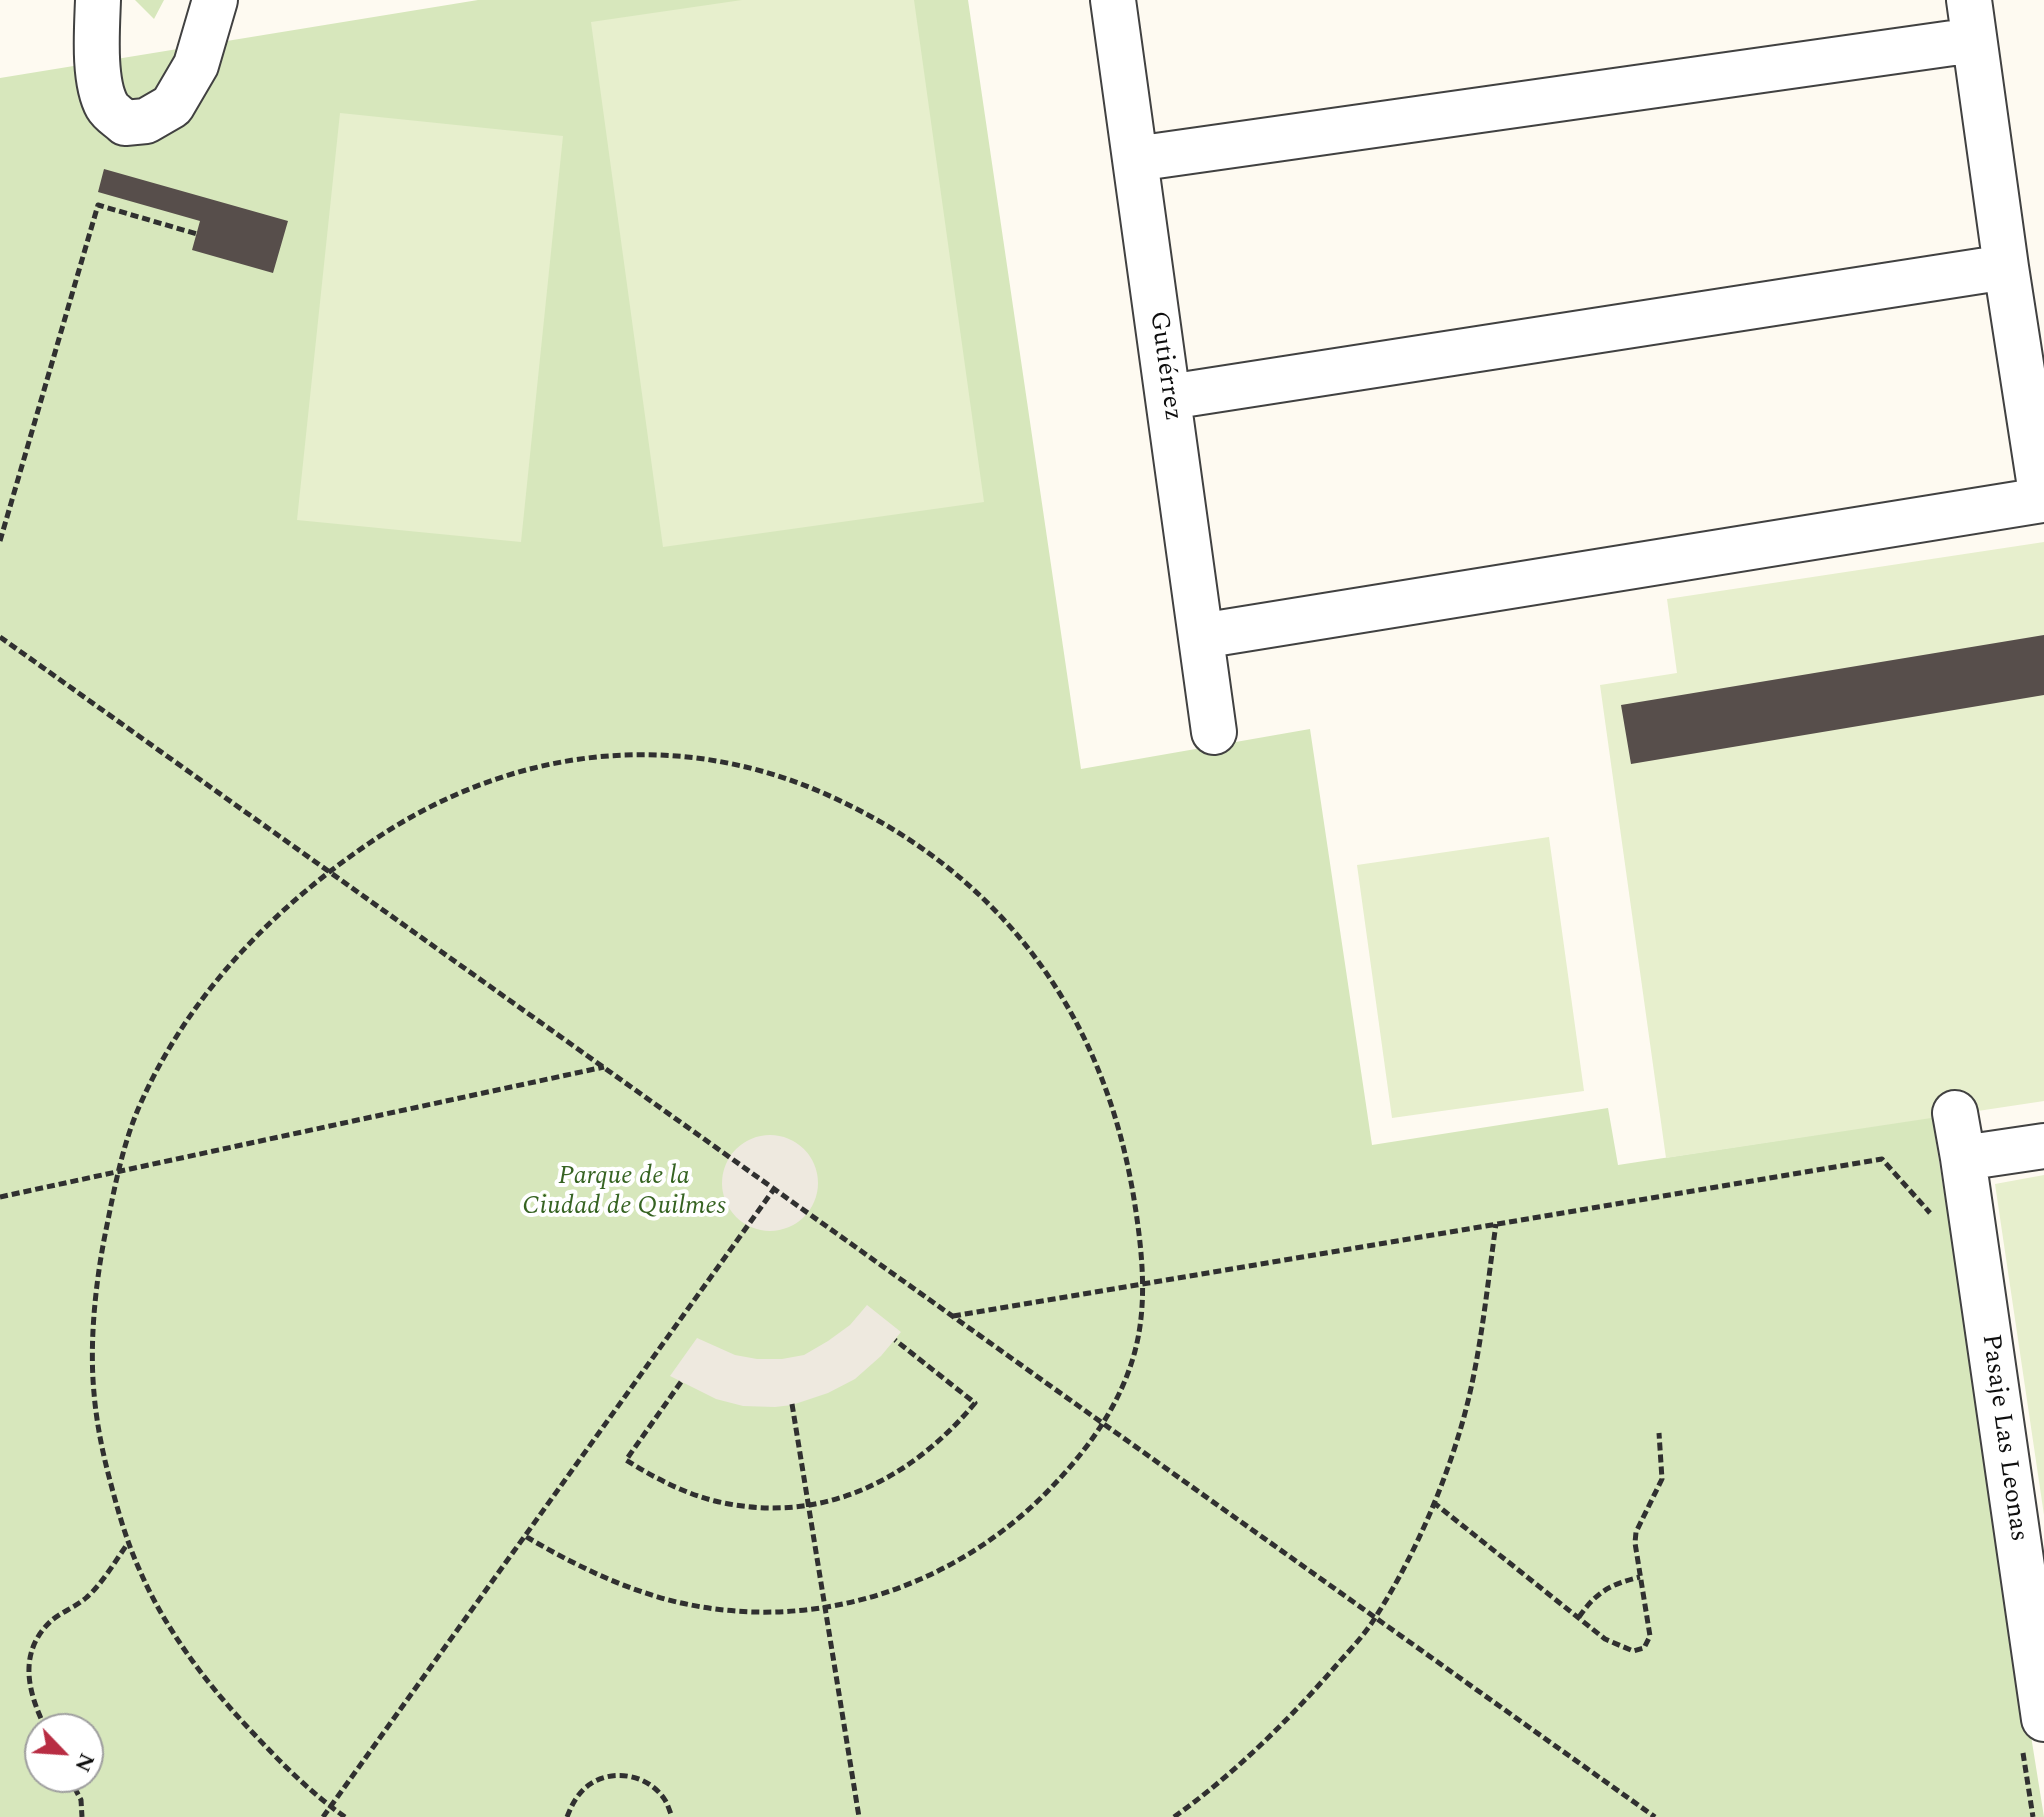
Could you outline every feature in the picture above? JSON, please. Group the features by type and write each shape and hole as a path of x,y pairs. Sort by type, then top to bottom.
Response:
{"street":[{"path":"98,0 96,49 100,85 107,108 125,123 146,121 172,106 196,65 215,0"},
{"name":"Gutiérrez","path":"1113,0 1214,732"},
{"path":"1135,159 1971,20 2042,500 1201,636"},
{"path":"1169,397 2006,267"},
{"name":"Pasaje Las Leonas","path":"1955,1113 2032,1729"},
{"path":"1963,1158 2044,1146"}],"path":[{"path":"0,541 98,205 197,234"},
{"path":"0,637 1655,1817"},
{"path":"345,1817 276,1758 193,1662 164,1619 140,1573 119,1516 103,1452 93,1392 94,1327 102,1248 118,1172 138,1109 165,1056 197,1005 237,955 329,871 400,822 453,794 508,774 573,759 638,754 705,757 759,770 815,789 872,816 912,840 998,911 1034,953 1090,1046 1121,1137 1139,1229 1143,1283 1141,1320 1135,1353 1122,1389 1104,1424 1069,1469 1023,1516 969,1555 914,1582 862,1600 825,1608 771,1613 716,1609 664,1599 610,1580 566,1560 525,1536"},
{"path":"0,1197 604,1067"},
{"path":"952,1316 1882,1159 1938,1222"},
{"path":"323,1817 774,1189"},
{"path":"1174,1817 1198,1800 1291,1716 1348,1651 1392,1591 1433,1502 1459,1433 1474,1369 1496,1224"},
{"path":"681,1382 626,1460 676,1488 713,1501 757,1507 809,1506 873,1486 903,1469 954,1428 975,1403 895,1340"},
{"path":"792,1404 859,1817"},
{"path":"1433,1502 1605,1639 1633,1651 1644,1648 1650,1636 1635,1543 1636,1532 1662,1479 1659,1433"},
{"path":"38,1713 30,1689 28,1662 35,1641 51,1621 88,1596 129,1543"},
{"path":"1579,1617 1614,1583 1640,1577"},
{"path":"2032,1729 2033,1817"},
{"path":"567,1817 572,1803 584,1789 599,1779 618,1775 636,1777 652,1786 665,1800 672,1817"},
{"path":"77,1793 82,1817"}],"green space":[{"path":"135,0 164,0 154,19"},
{"name":"Parque de la Ciudad de Quilmes","path":"478,0 968,0 1081,769 1310,729 1372,1145 1608,1108 1618,1165 1932,1117 2044,1817 0,1817 0,78"},
{"path":"742,0 914,0 984,502 663,547 591,22"},
{"path":"340,113 563,136 521,542 297,520"},
{"path":"2044,542 2044,1101 1666,1158 1600,685 1677,673 1667,599"},
{"path":"1549,837 1584,1091 1392,1118 1357,865"},
{"path":"2044,1175 2044,1515 1995,1184"}],"shaded area":[{"path":"770,1135 788,1139 804,1149 814,1165 818,1183 814,1201 804,1217 788,1227 770,1231 752,1227 736,1217 726,1201 722,1183 726,1165 736,1149 752,1139"},
{"path":"867,1305 901,1332 881,1356 855,1379 828,1393 792,1405 743,1406 716,1399 670,1376 697,1338 735,1355 757,1359 804,1355 850,1325"}],"building":[{"path":"104,169 288,221 273,273 192,250 200,221 98,192"},
{"path":"2044,635 2044,695 1631,764 1621,705"}]}
